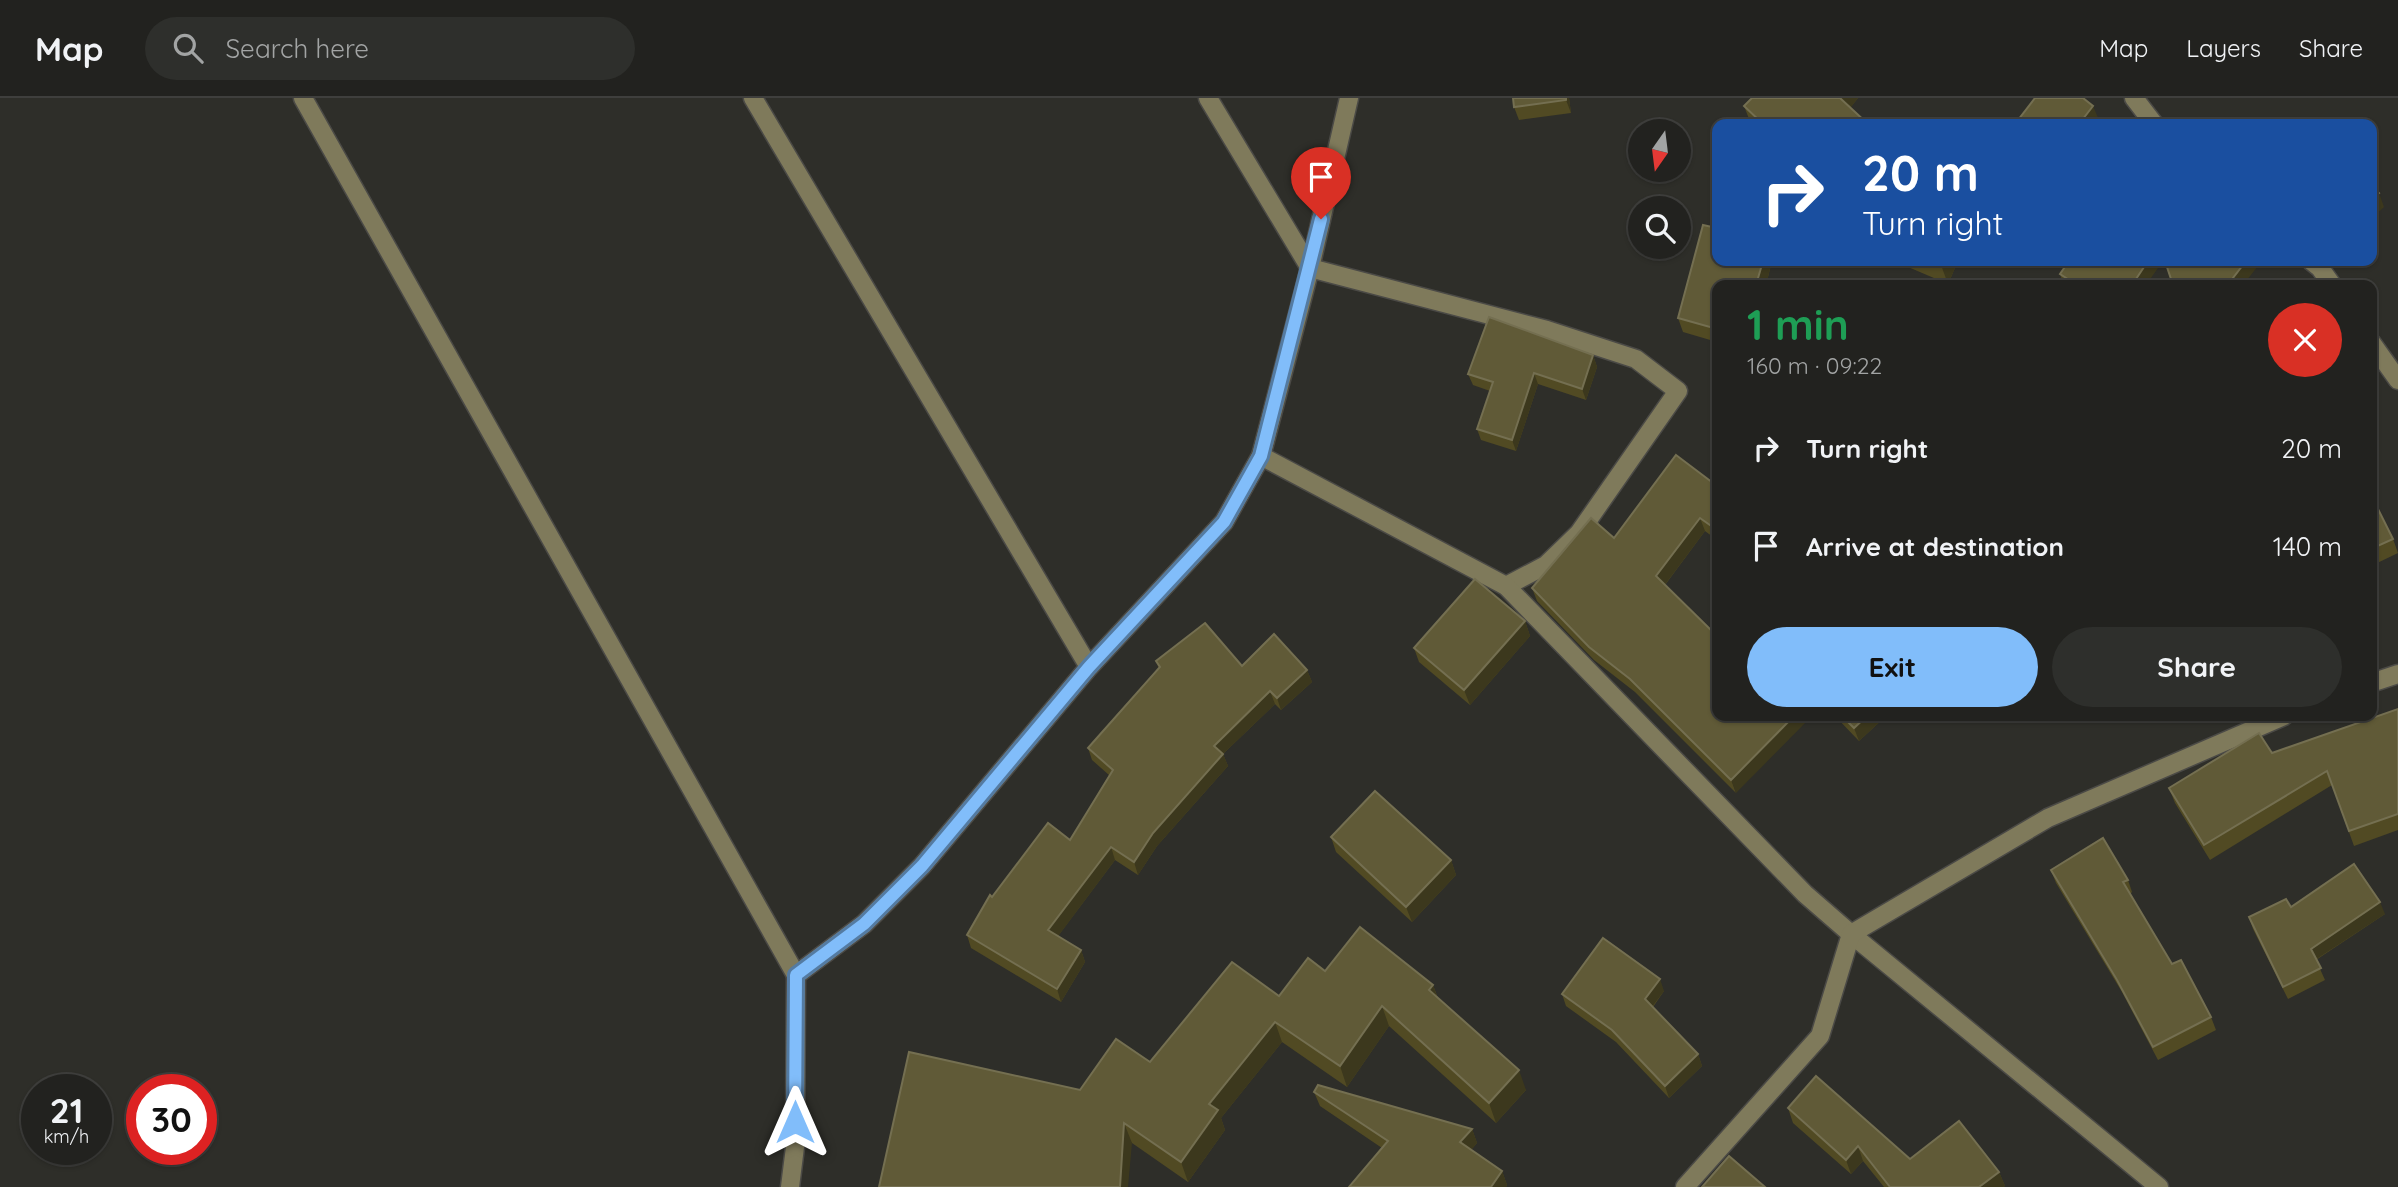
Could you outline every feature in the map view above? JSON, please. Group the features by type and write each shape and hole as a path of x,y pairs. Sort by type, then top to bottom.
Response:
{"street":[{"path":"303,98 796,975 795,1147 790,1187"},
{"path":"753,98 1089,667"},
{"path":"1208,98 1310,268 1547,330 1636,359 1678,391 1579,533 1545,565 1506,586"},
{"path":"796,975 864,924 922,866 1089,667 1224,522 1261,456 1310,268 1349,98"},
{"path":"2134,98 2150,119"},
{"path":"2317,266 2328,280"},
{"path":"2377,350 2398,380"},
{"path":"1261,456 1506,586 1805,894 2159,1187"},
{"path":"2377,681 2398,674"},
{"path":"1685,1187 1820,1036 1851,934 2048,818 2272,721"}],"building":[{"path":"1513,98 1566,98 1566,100 1514,107"},
{"path":"1752,98 1840,98 1863,119 1758,119 1744,106"},
{"path":"2035,98 2083,98 2093,106 2083,119 2019,119"},
{"path":"1703,225 1712,227 1712,266 1762,266 1757,280 1712,280 1712,328 1678,318"},
{"path":"2066,266 2145,266 2135,280 2069,280 2060,274"},
{"path":"2167,266 2242,266 2234,280 2171,280"},
{"path":"1489,317 1593,355 1582,389 1534,373 1512,440 1477,429 1493,382 1468,374"},
{"path":"1676,455 1712,482 1712,526 1700,518 1656,576 1712,631 1712,721 1789,721 1731,780 1630,679 1589,647 1532,588 1591,518 1614,538"},
{"path":"2377,507 2393,539 2377,546"},
{"path":"1475,579 1525,621 1464,690 1414,648"},
{"path":"1205,623 1242,666 1274,634 1307,670 1277,698 1270,691 1214,746 1223,754 1153,833 1134,862 1111,847 1048,930 1081,950 1057,989 967,935 990,895 992,897 1048,823 1070,840 1113,770 1088,748 1160,667 1156,661"},
{"path":"2398,709 2398,814 2349,831 2327,771 2204,845 2169,788 2259,733 2272,753 2364,721 2377,721 2377,716"},
{"path":"1847,721 1862,721 1854,728"},
{"path":"1375,791 1451,860 1406,907 1331,837"},
{"path":"2103,838 2128,880 2123,882 2172,964 2181,960 2211,1017 2153,1047 2117,980 2051,870"},
{"path":"2354,864 2380,902 2311,949 2321,968 2283,987 2249,917 2286,899 2291,907"},
{"path":"1360,927 1433,985 1429,990 1519,1070 1489,1103 1382,1006 1340,1066 1275,1022 1209,1104 1218,1110 1181,1162 1124,1123 1120,1187 879,1187 909,1052 1080,1090 1116,1039 1150,1062 1232,962 1279,996 1308,958 1325,971"},
{"path":"1603,938 1660,979 1645,999 1698,1054 1665,1086 1612,1030 1562,994"},
{"path":"1816,1076 1910,1159 1959,1121 1999,1172 1979,1187 1890,1187 1858,1146 1846,1160 1788,1108"},
{"path":"1318,1085 1472,1129 1460,1142 1502,1171 1491,1187 1349,1187 1388,1141 1314,1092"},
{"path":"1729,1156 1765,1187 1702,1187"}],"route":[{"path":"795,1122 796,975 864,924 922,866 1089,667 1224,522 1261,456 1321,219"}]}
